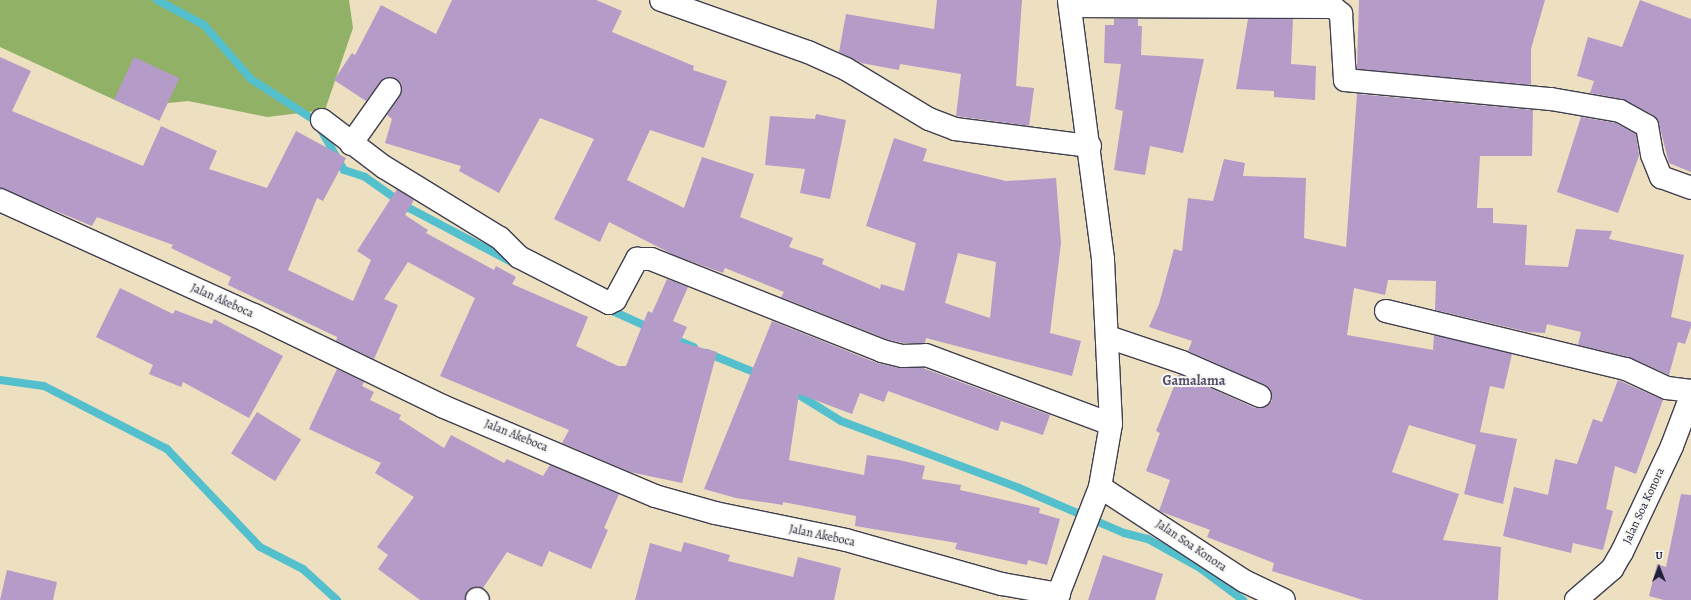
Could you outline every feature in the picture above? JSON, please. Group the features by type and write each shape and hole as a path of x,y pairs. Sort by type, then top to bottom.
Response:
{"street":[{"path":"661,0 808,52 846,69 929,119 955,129 1090,146"},
{"path":"1058,597 1100,486 1111,424 1108,336 1090,146 1070,3 1266,2 1333,7 1339,11 1344,78 1350,82 1551,99 1620,111 1647,126 1652,155 1661,177 1691,188"},
{"path":"351,144 390,89"},
{"path":"322,120 351,144 500,238 519,257 609,303 615,300 637,259 651,259 882,351 902,356 926,355 1111,424"},
{"name":"Jalan Akeboca","path":"0,200 254,316 442,406 655,496 715,513 846,540 1002,584 1058,597"},
{"path":"1386,310 1626,369 1667,388 1691,390"},
{"path":"1108,336 1182,362 1260,396"},
{"name":"Jalan Soa Konora","path":"1576,600 1612,569 1622,552 1672,446 1691,396"},
{"name":"Jalan Soa Konora","path":"1100,486 1244,582 1284,600"}],"green space":[{"path":"0,0 349,0 353,28 325,110 267,117 188,101 130,107 0,47"}],"building":[{"path":"452,0 596,0 622,11 612,32 694,66 693,70 727,81 704,148 650,130 627,180 684,208 702,157 754,174 740,217 793,238 789,247 824,259 822,264 880,289 881,284 904,291 916,243 866,226 894,138 927,149 923,161 1006,181 1056,178 1061,243 1050,333 1081,341 1072,376 926,338 925,343 903,343 886,339 781,297 784,292 725,268 723,273 676,256 609,222 600,242 554,219 594,139 540,118 499,193 459,171 461,166 385,143 392,119 387,115 400,96 401,83 392,77 384,78 366,101 334,80 352,53 355,55 381,5 436,34","holes":["958,253 996,262 990,318 945,303"]},
{"path":"937,0 1022,0 1016,86 1034,88 1029,126 956,116 961,74 900,64 899,70 861,63 839,52 846,14 934,29"},
{"path":"1359,0 1545,0 1531,49 1531,85 1357,69"},
{"path":"1640,0 1691,19 1691,172 1669,163 1659,124 1653,115 1622,99 1590,93 1594,81 1577,76 1588,37 1622,47"},
{"path":"1114,19 1138,19 1138,26 1142,26 1141,55 1204,59 1183,153 1150,146 1145,175 1114,170 1123,111 1115,109 1121,64 1104,63 1105,25 1114,25"},
{"path":"1248,19 1293,19 1291,64 1316,66 1315,100 1274,97 1274,91 1236,89"},
{"path":"0,57 31,71 12,111 143,166 161,126 217,151 209,169 267,188 296,131 346,158 323,201 317,198 288,270 353,301 371,260 357,251 397,189 414,200 405,215 428,230 426,233 494,270 496,266 516,277 512,284 588,317 576,346 618,366 626,366 648,311 652,313 667,279 688,287 673,321 687,327 680,342 717,352 682,483 630,472 562,443 569,430 440,376 475,298 408,262 384,299 398,305 374,359 336,341 337,337 228,285 231,277 171,248 173,245 97,217 92,226 0,188"},
{"path":"134,57 179,78 159,121 114,100"},
{"path":"1357,94 1533,110 1532,156 1480,156 1477,208 1493,208 1493,223 1527,225 1525,265 1568,267 1576,229 1612,231 1609,239 1684,255 1671,317 1691,322 1691,326 1685,344 1678,342 1669,375 1629,357 1578,345 1581,332 1547,324 1545,333 1528,332 1435,310 1436,281 1388,280 1385,295 1354,288 1347,335 1433,350 1434,335 1512,354 1504,389 1490,386 1480,432 1517,439 1503,504 1464,494 1476,445 1409,425 1392,472 1459,494 1443,540 1501,547 1498,600 1363,600 1272,571 1274,563 1207,537 1210,530 1159,511 1170,480 1146,471 1160,433 1156,431 1179,374 1255,408 1267,406 1272,401 1272,394 1265,385 1188,351 1192,341 1149,327 1159,304 1174,249 1182,251 1188,198 1213,201 1224,159 1245,163 1243,176 1306,178 1304,238 1346,247"},
{"path":"816,114 846,120 830,199 800,193 805,169 765,165 770,116 815,119"},
{"path":"1581,117 1616,123 1636,134 1639,156 1618,213 1557,192"},
{"path":"120,288 173,314 175,310 212,324 214,319 283,356 249,418 183,382 181,387 149,374 153,365 96,337"},
{"path":"772,321 877,363 899,368 923,368 1050,415 1043,435 1001,421 998,431 888,391 884,402 860,393 852,414 799,394 789,460 864,475 867,455 899,460 925,466 922,479 961,485 960,490 1040,508 1039,513 1060,519 1047,565 1028,560 1027,565 955,549 957,543 855,526 856,516 783,502 783,505 736,498 704,489"},
{"path":"337,369 364,382 362,386 374,392 370,400 401,415 399,419 444,448 451,435 504,463 507,459 543,476 550,465 619,494 604,528 608,530 591,569 549,551 542,567 507,552 483,588 468,590 465,600 420,600 378,569 388,555 377,547 414,497 375,473 381,463 309,429"},
{"path":"1618,380 1663,400 1636,474 1615,466 1606,509 1613,511 1603,550 1573,543 1571,553 1503,536 1514,487 1548,495 1555,459 1577,464 1593,419 1602,422"},
{"path":"257,412 301,440 275,481 231,454"},
{"path":"1681,494 1691,495 1691,600 1664,600 1649,596 1657,564 1666,567"},
{"path":"684,542 730,555 728,561 793,577 798,557 841,568 834,600 635,600 650,543 681,552"},
{"path":"1103,555 1163,574 1155,600 1088,600"},
{"path":"7,570 57,582 53,600 0,600"}],"waterway":[{"path":"157,0 204,25 251,79 316,121 344,170 365,177 409,208 515,264"},
{"path":"606,308 652,329"},
{"path":"670,337 694,347"},
{"path":"707,353 761,375"},
{"path":"0,380 44,386 167,449 260,547 303,569 337,600"},
{"path":"791,390 841,421 1019,488 1124,533 1148,539 1200,568 1243,600"}],"district":[{"name":"Gamalama","path":"1194,381"}]}
